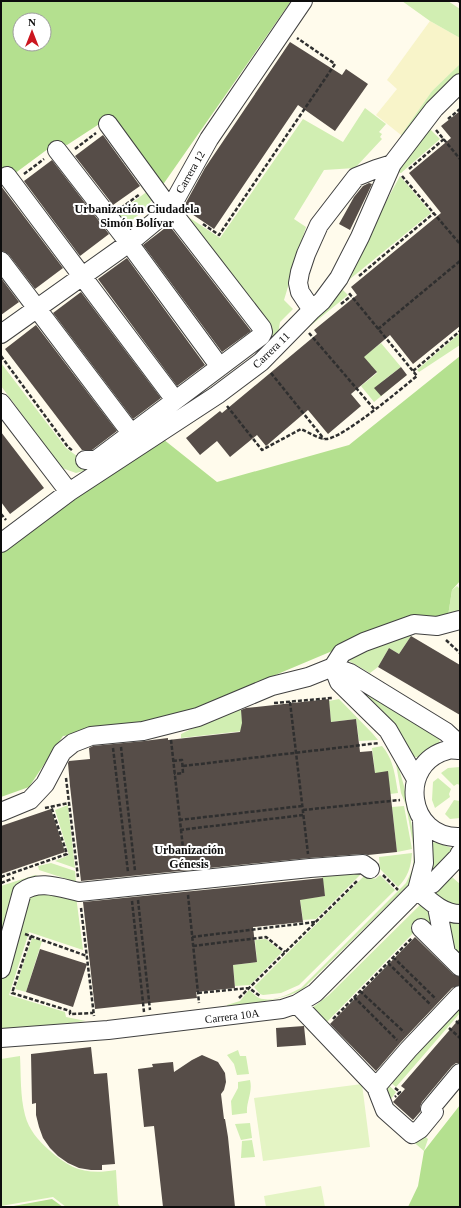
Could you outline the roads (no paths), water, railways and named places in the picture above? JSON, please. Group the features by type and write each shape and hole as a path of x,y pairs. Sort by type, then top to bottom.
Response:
{"street":[{"name":"Carrera 12","path":"1,334 129,243 170,209 209,139 303,1"},
{"name":"Carrera 11","path":"1,543 69,492 217,396 261,362 306,316 347,278 360,237 401,170 426,119 460,83"},
{"path":"85,460 96,460 261,336 263,332 262,328 170,209 108,124"},
{"path":"60,153 220,366"},
{"path":"306,316 298,283 306,254 319,225 356,177 376,169 401,170"},
{"path":"10,179 175,400"},
{"path":"1,261 131,433"},
{"path":"1,403 69,492"},
{"path":"1,812 30,800 45,784 62,752 72,743 92,736 143,730 198,717 272,686 308,677 333,667 342,653 364,642 414,624 437,626 460,620"},
{"path":"333,667 350,673 446,732 460,745"},
{"path":"333,667 339,682 388,730 416,779"},
{"path":"410,888 424,862 422,820 415,804 414,786 416,779 420,770 432,758 448,750 460,750"},
{"path":"422,820 435,831 451,838 460,837"},
{"path":"410,888 432,884 460,853"},
{"path":"1,969 22,892 32,886 53,886 79,892 310,868 363,864 370,869"},
{"path":"410,888 437,907 453,914 460,914"},
{"name":"Carrera 10A","path":"1,1038 108,1030 208,1019 282,1009 297,1004 315,993 410,888"},
{"path":"437,907 446,953"},
{"path":"421,928 460,967"},
{"path":"376,1087 411,1046 448,1018 460,995"},
{"path":"297,1004 376,1087 385,1110 412,1134 420,1129 434,1112 430,1109 460,1073"}],"district":[{"name":"Urbanización Ciudadela Simón Bolívar","path":"137,216"},
{"name":"Urbanización Génesis","path":"189,857"}]}
